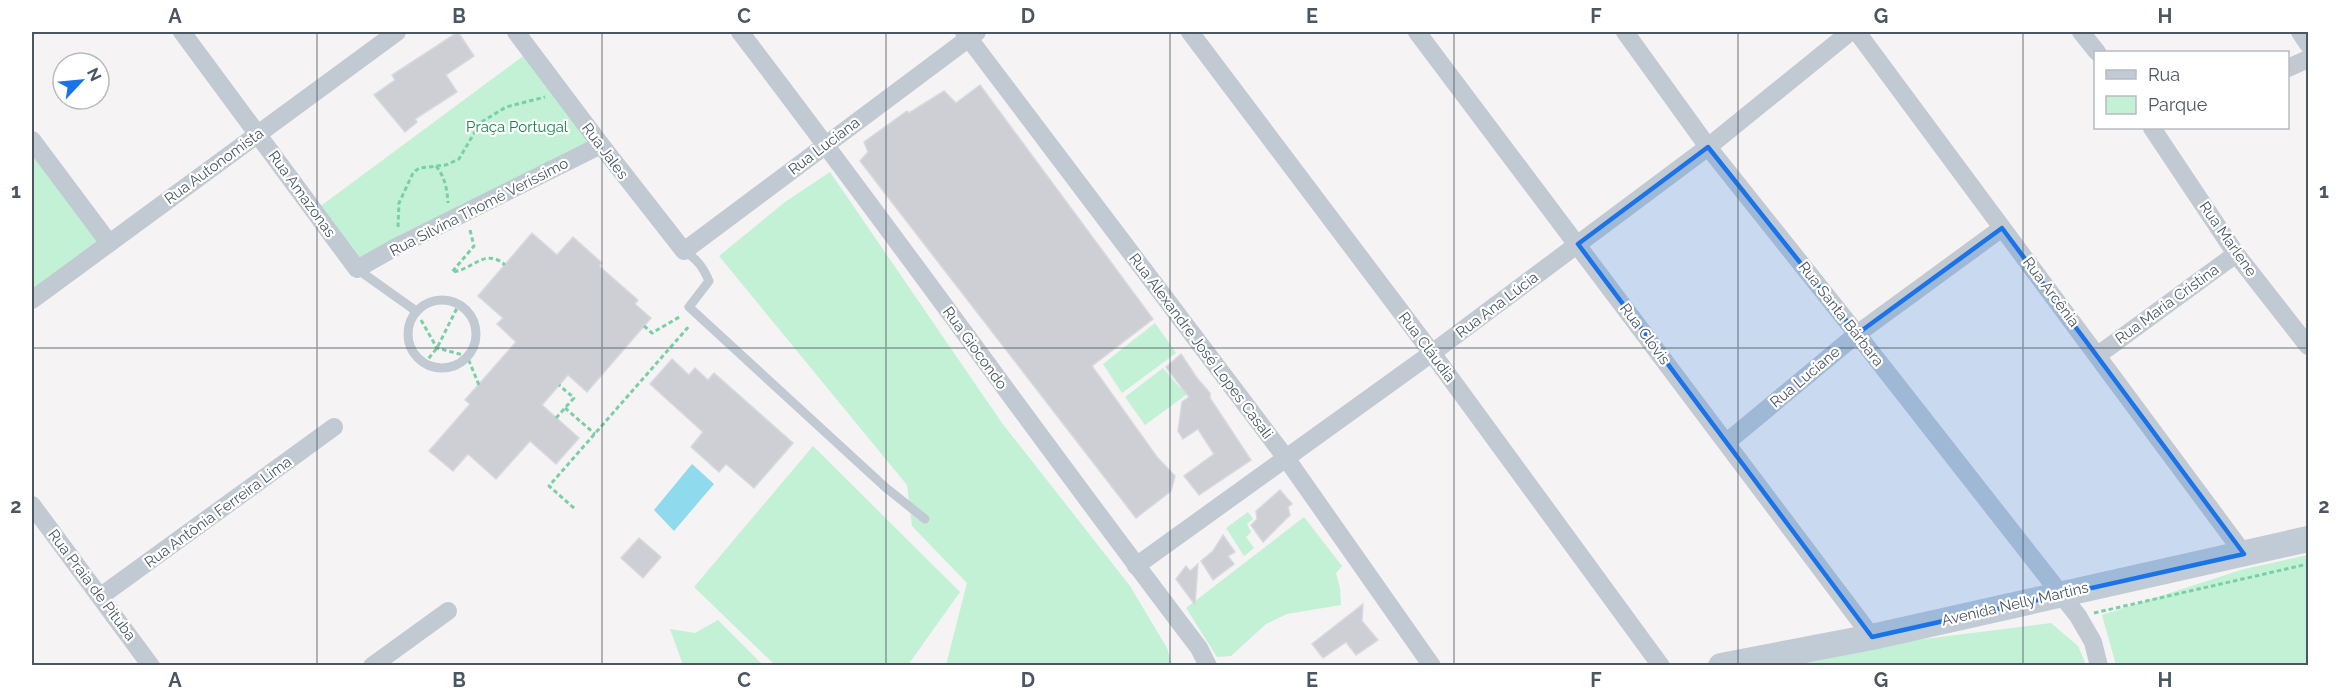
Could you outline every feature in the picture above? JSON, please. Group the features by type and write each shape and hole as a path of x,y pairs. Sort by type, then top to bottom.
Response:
{"main road":[{"name":"Avenida Nelly Martins","path":"1720,666 1872,637 2308,539"}],"street":[{"name":"Rua Amazonas","path":"182,32 259,133 357,269"},
{"name":"Rua Autonomista","path":"32,300 397,32"},
{"name":"Rua Jales","path":"516,32 679,246"},
{"name":"Rua Giocondo","path":"740,32 826,144 1136,566 1199,648 1208,666"},
{"name":"Rua Cláudia","path":"1190,32 1432,353 1661,666"},
{"name":"Rua Clóvis","path":"1417,32 1872,637"},
{"name":"Rua Santa Bárbara","path":"1625,32 1707,147 1857,333 2078,616 2093,642 2099,666"},
{"name":"Rua Ana Lúcia","path":"1136,566 1432,353 1578,244 1707,147 1850,32"},
{"name":"Rua Arcênia","path":"1857,32 2244,554"},
{"path":"2081,32 2096,51"},
{"path":"2300,32 2308,44"},
{"name":"Rua Luciana","path":"679,246 826,144 970,34"},
{"name":"Rua Alexandre José Lopes Casali","path":"970,34 1286,458 1432,666"},
{"path":"2289,68 2308,58"},
{"name":"Rua Marlene","path":"2156,129 2236,254 2308,346"},
{"path":"32,140 109,243"},
{"name":"Rua Silvina Thomé Veríssimo","path":"357,269 601,145"},
{"name":"Rua Luciane","path":"1727,442 1857,333 2002,228"},
{"name":"Rua Maria Cristina","path":"2098,355 2236,254"},
{"name":"Rua Antônia Ferreira Lima","path":"101,596 334,427"},
{"name":"Rua Praia de Pituba","path":"32,505 152,666"},
{"path":"372,666 448,611"}],"lane":[{"path":"679,246 699,263 709,281 689,307 885,487 925,519"},
{"path":"357,269 416,311"},
{"path":"446,299 459,303 469,312 475,325 476,338 472,351 463,362 451,368 437,368 424,364 414,355 408,343 407,329 411,316 420,306 432,300 446,299"}],"path":[{"path":"396,248 399,203 413,173 420,168 446,165 459,159 480,123 506,107 561,93"},
{"path":"436,165 457,217 474,246 452,272 488,257 498,258 505,265"},
{"path":"424,364 437,348 459,303"},
{"path":"416,311 437,348 467,356 479,385"},
{"path":"644,326 652,333 681,316 690,325 715,330"},
{"path":"574,508 549,486 690,325"},
{"path":"556,418 574,398 559,385"},
{"path":"565,408 595,434"}],"highlighted area":[{"path":"1708,147 1857,334 2002,228 2244,554 1872,637 1578,244"}],"green space":[{"name":"Praça Portugal","path":"530,51 601,145 357,269 314,211"},
{"path":"32,140 109,243 32,300"},
{"path":"830,172 1002,423 1130,586 1167,648 1172,665 946,665 967,583 912,526 907,485 719,256 785,202"},
{"path":"1155,323 1176,353 1122,393 1103,364"},
{"path":"1163,368 1180,388 1195,376 1201,384 1145,425 1125,397"},
{"path":"813,446 960,592 908,665 775,665 694,587"},
{"path":"1248,512 1253,519 1247,524 1251,532 1246,537 1254,548 1244,556 1226,528"},
{"path":"1304,517 1342,566 1336,573 1341,605 1287,614 1266,624 1231,656 1217,657 1186,608"},
{"path":"2308,555 2308,665 2116,665 2102,615 2244,569"},
{"path":"718,620 763,665 683,665 670,629 695,633"},
{"path":"2051,623 2078,646 2086,665 1757,666 1876,645"}],"water":[{"path":"692,464 714,484 674,531 654,510"}],"building":[{"path":"458,32 474,56 446,75 457,92 415,119 417,122 405,132 374,95 395,80 392,75"},
{"path":"980,85 1153,319 1092,366 1157,457 1175,476 1171,491 1136,518 860,161 868,152 864,142 907,111 909,113 944,91 956,103"},
{"path":"532,233 557,255 573,237 602,263 599,266 638,300 635,304 651,318 587,392 568,375 542,405 579,438 556,464 530,441 496,479 468,454 453,471 429,451 470,404 465,400 516,342 497,324 503,318 478,296"},
{"path":"1181,354 1210,393 1210,398 1251,460 1199,495 1184,476 1214,454 1198,429 1183,439 1178,431 1182,402 1189,397 1166,367"},
{"path":"672,359 689,375 695,368 708,380 714,373 793,443 754,488 726,464 719,472 691,447 703,432 650,384"},
{"path":"1280,490 1292,504 1288,507 1290,515 1263,542 1251,525 1257,519 1256,511"},
{"path":"1223,535 1235,552 1228,556 1234,564 1213,580 1201,561 1213,551"},
{"path":"639,538 661,557 643,578 621,558"},
{"path":"1198,564 1195,605 1176,579 1186,566 1190,571"},
{"path":"1363,604 1362,621 1378,640 1356,655 1346,642 1323,658 1312,644"}]}
